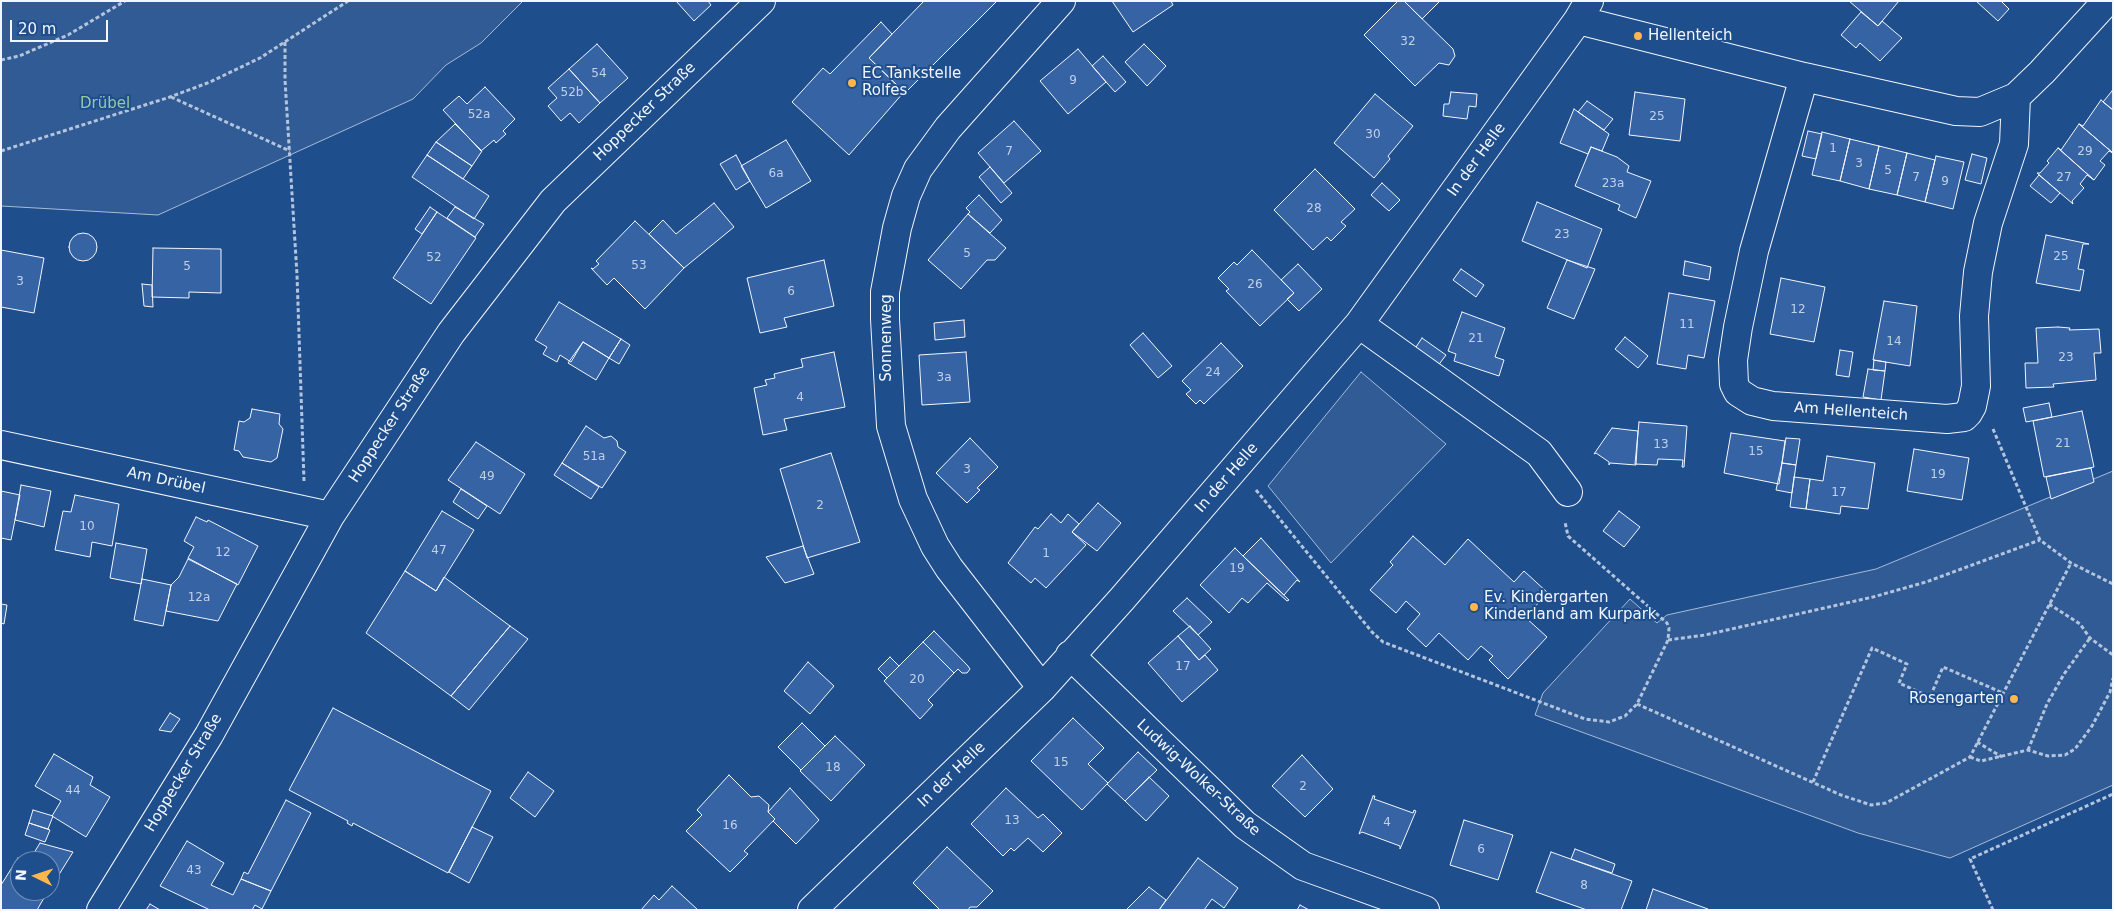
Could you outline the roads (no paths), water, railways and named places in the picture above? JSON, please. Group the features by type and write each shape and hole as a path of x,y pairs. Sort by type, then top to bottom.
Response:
{"street":[{"name":"Hoppecker Straße","path":"101,910 209,735 330,516 450,333 552,201 761,1"},
{"name":"Sonnenweg","path":"1042,688 948,568 931,539 913,499 891,426 886,366 885,292 897,228 906,196 918,169 948,128 1061,1"},
{"path":"1584,11 1804,76 1968,112 1986,111 2016,97 2107,1"},
{"name":"In der Helle","path":"812,910 1042,688 1237,467 1359,324 1584,11"},
{"name":"Am Hellenteich","path":"1804,76 1746,283 1733,360 1734,384 1745,398 1773,406 1947,419 1964,417 1972,406 1976,386 1974,316 1978,272 1990,216 2014,144 2016,97"},
{"path":"1359,324 1539,454 1568,492"},
{"name":"Am Drübel","path":"1,445 330,516"},
{"name":"Ludwig-Wolker-Straße","path":"1070,655 1245,825 1303,866 1425,910"}],"place":[{"name":"Hellenteich","path":"1638,36"},
{"name":"EC Tankstelle Rolfes","path":"852,83"},
{"name":"Ev. Kindergarten Kinderland am Kurpark","path":"1474,607"},
{"name":"Rosengarten","path":"2014,699"}],"park label":[{"name":"Drübel","path":"105,104"}]}
